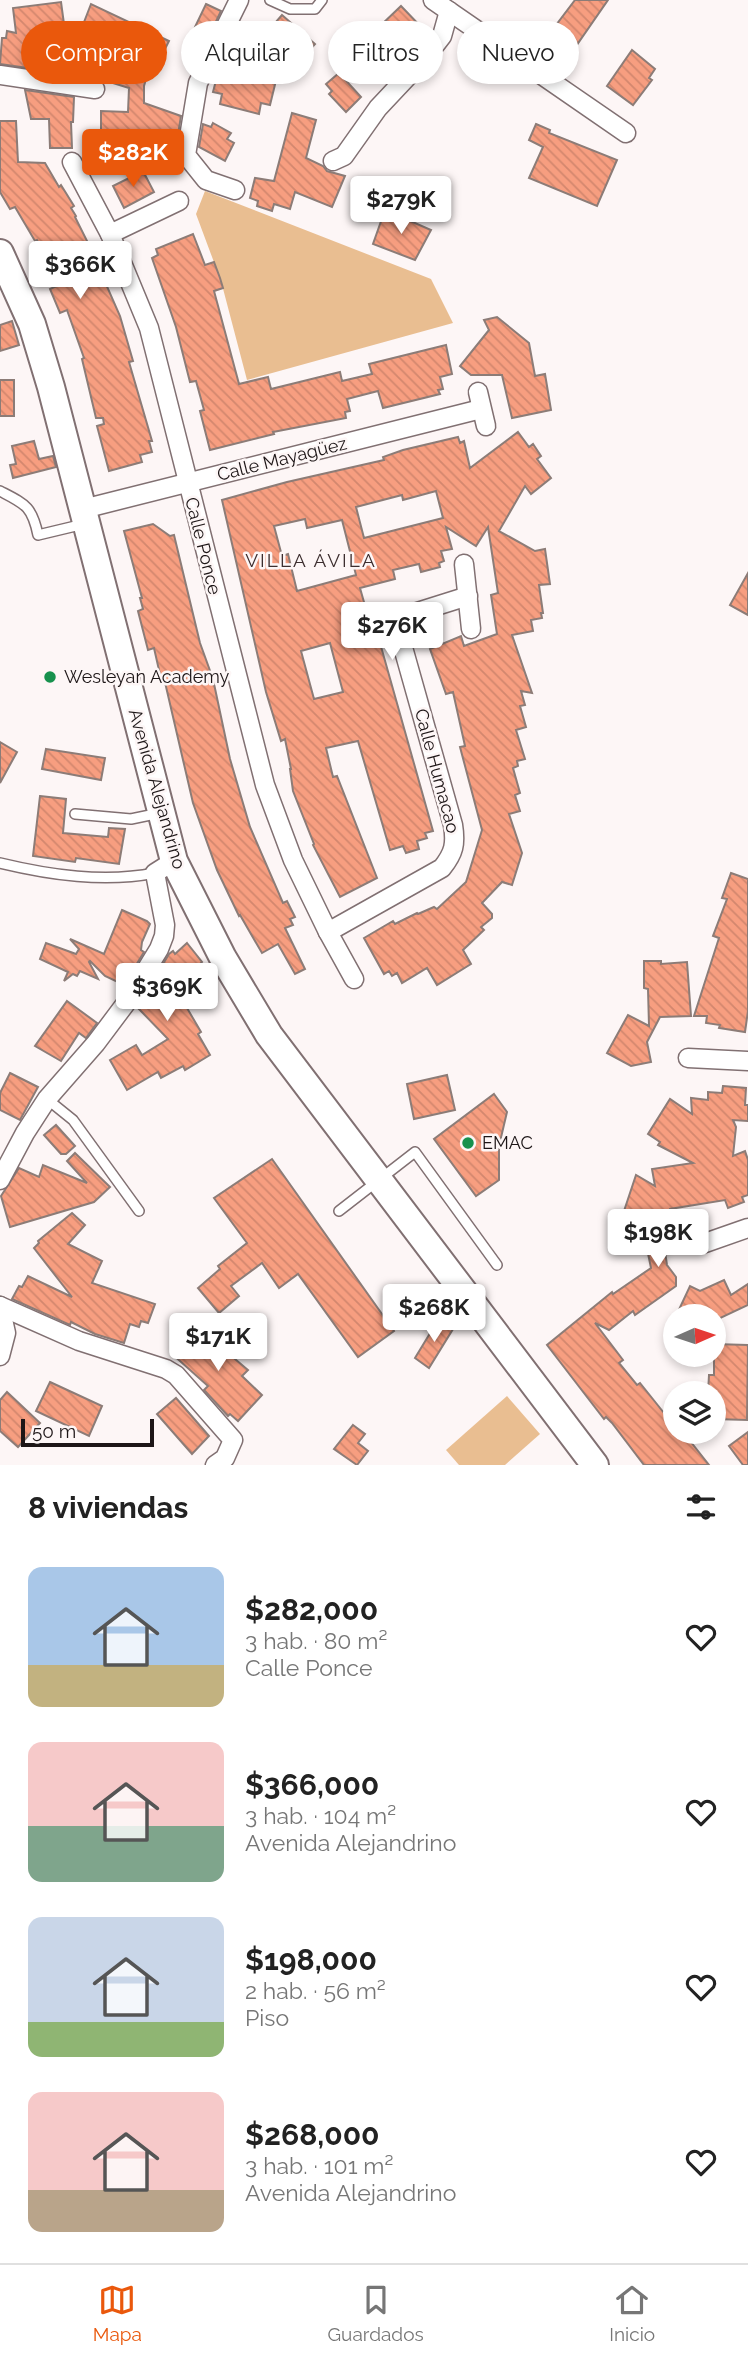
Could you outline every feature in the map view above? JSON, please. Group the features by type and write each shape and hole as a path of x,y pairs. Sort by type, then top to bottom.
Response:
{"street":[{"path":"234,190 206,180 186,155 198,83 239,0"},
{"path":"433,0 626,133"},
{"path":"333,161 348,151 378,108 425,58 442,36 449,12"},
{"path":"0,75 96,89"},
{"name":"Calle Ponce","path":"72,162 110,234 149,328 265,785 293,860 354,979"},
{"path":"110,234 179,201"},
{"name":"Avenida Alejandrino","path":"0,253 32,324 85,516 161,813 164,867 269,1035 594,1465"},
{"name":"Calle Mayagüez","path":"85,516 187,482 480,400 486,426"},
{"path":"464,564 471,629"},
{"name":"Calle Humacao","path":"328,932 442,868 451,856 455,843 453,825 395,618 468,596"},
{"path":"0,1180 5,1161 47,1099 96,1043 126,1003 159,949 165,925 164,867"},
{"path":"688,1058 748,1061"},
{"path":"705,1243 748,1228"},
{"path":"0,1306 6,1334 0,1356"},
{"path":"0,1306 79,1341 166,1369 176,1375 233,1440 225,1458 215,1465"}],"lane":[{"path":"270,0 290,9 315,9 322,0"},
{"path":"0,491 30,508 38,535 85,516"},
{"path":"75,814 131,819 161,813"},
{"path":"0,863 40,873 128,878 164,867"},
{"path":"47,1099 73,1120 139,1211"},
{"path":"339,1212 415,1152 497,1265"}],"shaded area":[{"path":"205,191 431,279 453,323 247,380 221,281 196,214"},
{"path":"507,1396 540,1434 505,1465 459,1465 446,1450"}],"building":[{"path":"575,0 608,0 579,42 579,21 559,21"},
{"path":"61,2 64,21 21,21 21,67 0,64 2,38 6,38 7,31 16,33 13,8"},
{"path":"91,4 127,21 84,21"},
{"path":"206,4 221,11 216,21 198,21"},
{"path":"401,6 415,21 385,21"},
{"path":"282,15 289,21 277,21"},
{"path":"632,50 655,69 649,78 652,80 633,105 607,86"},
{"path":"116,84 145,84 144,103 181,116 175,153 147,143 149,137 101,132 101,111 128,112 129,88"},
{"path":"215,84 275,84 270,105 261,103 259,114 220,104 222,94 213,92"},
{"path":"326,84 349,84 361,97 346,112 329,94 332,91"},
{"path":"25,90 74,97 72,148 50,148 49,119 31,119"},
{"path":"292,113 316,120 306,158 323,166 327,171 345,176 332,207 295,192 290,209 274,204 272,211 257,206 258,201 250,198 255,178 274,181"},
{"path":"0,121 16,121 18,162 45,163 59,187 61,185 74,206 71,208 107,281 105,282 120,316 133,361 129,362 152,441 149,441 152,452 140,455 142,462 109,471 97,426 104,424 103,418 96,418 82,359 84,358 67,310 60,313 50,289 61,284 37,240 35,241 15,207 10,209 0,192"},
{"path":"213,123 231,133 227,139 234,143 225,161 199,147 203,124 211,127"},
{"path":"536,124 550,130 549,133 617,160 597,206 529,178 543,147 529,140"},
{"path":"143,171 154,192 124,208 113,186"},
{"path":"385,210 431,230 415,260 373,244"},
{"path":"193,234 205,265 214,262 220,278 223,288 214,291 239,384 268,377 271,389 340,372 342,381 372,374 369,364 446,345 452,374 440,377 443,389 438,390 440,394 383,408 378,391 347,399 350,411 345,412 346,418 273,432 274,434 210,450 196,381 190,382 176,327 152,258 158,255 156,249"},
{"path":"497,317 529,343 535,376 545,374 551,410 512,418 502,375 471,375 460,366 489,330 484,320"},
{"path":"12,321 19,345 0,351 0,325"},
{"path":"0,380 14,380 14,416 0,416"},
{"path":"518,432 529,447 533,444 541,456 537,459 551,478 531,494 525,486 499,531 535,551 545,549 550,584 539,585 543,613 542,618 531,620 533,631 512,635 532,693 521,691 525,705 520,706 526,727 516,730 525,759 517,761 518,766 513,768 520,793 515,795 520,811 509,814 522,853 512,885 502,882 482,903 492,914 492,918 481,927 484,930 463,950 471,964 437,985 427,968 402,983 397,973 392,976 389,971 384,974 364,938 393,921 395,924 417,913 434,907 437,909 466,882 482,830 460,747 465,746 453,692 446,694 430,649 461,636 464,646 497,634 491,595 498,593 488,527 476,546 446,527 452,549 441,551 444,561 439,563 440,567 421,572 419,564 393,570 395,579 360,588 371,627 373,626 380,643 433,831 425,833 427,838 417,841 419,849 406,853 403,846 390,850 358,741 326,748 333,777 337,776 377,878 340,897 313,845 293,791 285,739 281,741 266,692 222,500 384,460 383,457 403,450 458,437 460,443 464,441 470,468","holes":["436,491 443,518 364,538 356,507 402,495 403,500","305,519 307,528 342,520 356,575 297,591 288,554 282,556 274,526","330,643 343,692 314,699 301,651"]},
{"path":"34,441 39,459 53,456 56,467 13,478 10,465 16,464 12,446"},
{"path":"153,524 170,536 174,535 200,643 213,679 230,759 250,827 283,903 287,901 295,917 290,919 293,925 285,928 305,969 295,974 278,944 262,953 239,916 217,870 193,803 164,678 161,679 154,648 148,650 138,611 143,609 142,598 124,531"},
{"path":"748,573 748,615 730,605"},
{"path":"0,742 17,752 0,783"},
{"path":"46,749 105,758 101,780 42,769"},
{"path":"40,796 66,799 63,833 108,837 109,828 125,829 119,864 33,856"},
{"path":"731,873 748,879 748,1011 745,1032 719,1028 720,1025 706,1023 707,1016 694,1016 719,938 713,936 727,899 722,898"},
{"path":"122,910 150,924 142,942 141,950 144,952 124,985 105,976 90,961 98,979 80,971 77,976 73,974 64,981 68,972 40,959 46,943 76,954 79,949 70,939 104,954"},
{"path":"187,943 202,962 199,965 204,971 180,996 201,1032 198,1034 210,1055 185,1070 183,1066 161,1078 158,1072 127,1090 110,1060 136,1045 142,1055 168,1039 137,1007 169,954 173,951 175,954"},
{"path":"644,961 661,961 661,964 687,962 691,1016 660,1017 647,1042 651,1062 631,1066 607,1053 628,1015 649,1026"},
{"path":"67,1001 97,1023 86,1038 79,1033 61,1061 35,1046"},
{"path":"10,1073 38,1087 20,1120 0,1110 0,1093"},
{"path":"447,1075 455,1110 414,1119 407,1084"},
{"path":"723,1086 746,1088 748,1121 733,1120 736,1127 733,1156 745,1151 748,1160 748,1195 742,1197 744,1202 728,1208 725,1200 670,1209 662,1232 667,1265 676,1277 676,1286 635,1315 633,1311 609,1330 595,1323 623,1360 619,1363 637,1385 640,1383 663,1412 663,1444 692,1444 709,1465 644,1465 612,1423 606,1417 604,1419 547,1345 612,1292 613,1294 651,1268 644,1234 619,1226 636,1175 655,1186 652,1169 693,1163 658,1145 660,1142 648,1134 670,1099 692,1114 691,1098 708,1100 708,1092 722,1093"},
{"name":"EMAC","path":"494,1094 507,1112 499,1146 499,1180 476,1196 434,1139"},
{"path":"56,1125 75,1146 66,1154 61,1154 44,1135"},
{"path":"75,1153 110,1187 94,1202 10,1227 1,1196 19,1168 39,1177 43,1165 87,1183 67,1161"},
{"path":"272,1159 394,1331 358,1357 298,1274 279,1288 262,1263 231,1286 239,1296 219,1313 198,1288 220,1269 218,1266 247,1243 214,1198"},
{"path":"72,1213 85,1225 68,1244 102,1261 92,1283 155,1304 148,1323 141,1321 139,1327 130,1324 124,1343 95,1334 71,1322 70,1325 12,1299 28,1276 72,1297 34,1248 38,1241"},
{"path":"724,1280 731,1295 748,1284 748,1305 726,1315 726,1304 682,1304 690,1286 700,1291"},
{"path":"438,1320 453,1329 429,1368 415,1358"},
{"path":"196,1326 248,1370 242,1376 262,1395 238,1421 230,1414 228,1416 204,1390 208,1386 172,1354"},
{"path":"726,1344 748,1345 747,1420 726,1419 726,1381 709,1381 709,1375 714,1375 714,1367 726,1367"},
{"path":"50,1382 102,1406 89,1436 36,1411"},
{"path":"7,1392 40,1423 18,1447 0,1431 0,1400"},
{"path":"176,1398 209,1436 192,1454 157,1414"},
{"path":"353,1425 365,1434 358,1443 368,1451 357,1465 334,1449"},
{"path":"748,1432 748,1465 743,1465 729,1446"}],"place":[{"name":"Wesleyan Academy","path":"50,677"},
{"name":"EMAC","path":"468,1143"}],"district":[{"name":"VILLA ÁVILA","path":"311,560"}]}
